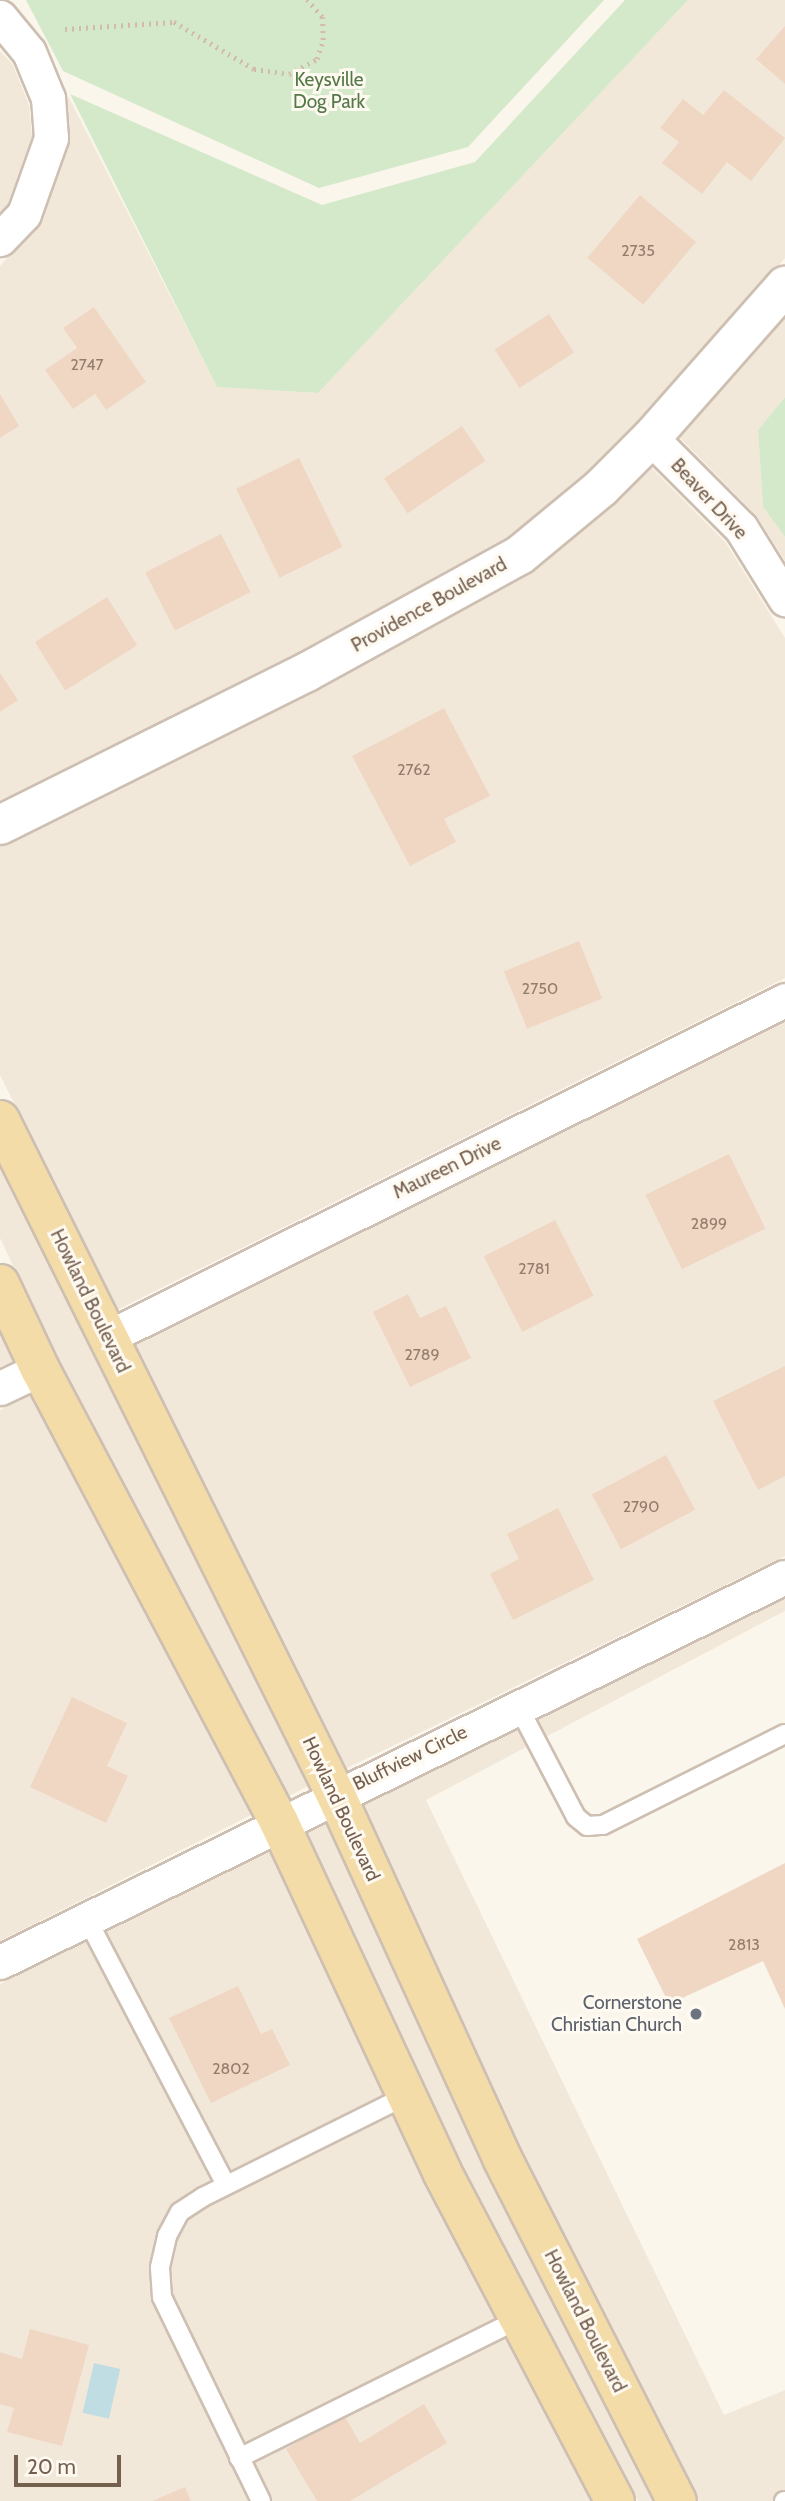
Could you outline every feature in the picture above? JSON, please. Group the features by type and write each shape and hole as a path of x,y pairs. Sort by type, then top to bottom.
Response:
{"main road":[{"name":"Providence Boulevard","path":"0,825 307,671 520,555 601,488 651,438 785,286"},
{"name":"Howland Boulevard","path":"0,1120 336,1794 502,2158 677,2501"},
{"path":"0,1284 40,1369 279,1822 406,2096 615,2501"}],"street":[{"path":"0,17 29,51 48,97 51,138 24,214 0,239"},
{"name":"Beaver Drive","path":"651,438 741,528 785,599"},
{"name":"Maureen Drive","path":"108,1337 785,1000"},
{"path":"0,1388 40,1369"},
{"name":"Bluffview Circle","path":"0,1962 336,1794 785,1577"}],"lane":[{"path":"518,1706 576,1817 587,1826 603,1825 785,1734"},
{"path":"87,1919 226,2185"},
{"path":"261,2501 175,2330 162,2297 160,2267 167,2235 180,2212 226,2185 406,2096"},
{"path":"239,2458 519,2319"}],"path":[{"path":"65,29 174,22 254,69 289,74 317,59 323,40 322,17 307,0"}],"shaded area":[{"path":"688,0 785,0 785,258 638,424 590,473 512,538 300,654 0,803 0,266 41,220 68,143 66,92 217,387 318,393"},
{"path":"0,51 13,65 29,105 32,137 8,204 0,213"},
{"path":"785,314 785,397 758,430 763,507 785,537 785,561 757,516 678,436"},
{"path":"650,466 726,543 785,638 785,978 117,1310 0,1075 0,847 313,690"},
{"path":"785,1021 785,1556 345,1769 134,1345"},
{"path":"0,1164 310,1785 289,1796 57,1359 0,1238"},
{"path":"0,1332 14,1361 0,1367"},
{"path":"30,1395 253,1814 0,1941 0,1410"},
{"path":"785,1599 785,1611 426,1800 724,2415 785,2390 785,2501 699,2501 519,2147 362,1803"},
{"path":"327,1821 485,2169 654,2501 638,2501 459,2161 305,1831"},
{"path":"270,1848 425,2183 593,2501 0,2501 0,1984"}],"green space":[{"name":"Keysville Dog Park","path":"26,0 604,0 468,147 319,188 63,71"},
{"path":"625,0 688,0 318,393 217,387 70,94 322,205 475,162"},
{"path":"785,397 785,537 763,507 758,430"}],"water":[{"path":"94,2363 120,2369 109,2419 83,2413"}],"building":[{"path":"785,26 785,84 756,59"},
{"path":"724,90 785,138 751,181 727,162 702,194 662,163 679,142 660,128 683,99 703,115"},
{"path":"640,195 696,242 643,305 587,258"},
{"path":"94,307 146,382 106,410 95,394 73,409 45,370 77,348 63,328"},
{"path":"549,314 574,353 520,388 494,349"},
{"path":"0,394 19,426 0,438"},
{"path":"462,426 485,461 408,513 384,479"},
{"path":"299,458 342,547 279,578 236,489"},
{"path":"221,534 251,592 175,631 145,573"},
{"path":"107,597 137,645 65,690 35,642"},
{"path":"0,673 18,700 0,712"},
{"path":"444,708 490,796 444,819 456,842 410,866 352,756"},
{"path":"579,941 602,998 527,1029 504,971"},
{"path":"729,1154 765,1229 682,1269 645,1195"},
{"path":"555,1220 594,1296 522,1332 484,1256"},
{"path":"408,1294 420,1318 446,1306 471,1358 410,1387 373,1312"},
{"path":"785,1366 785,1476 758,1490 713,1401"},
{"path":"666,1455 695,1510 621,1549 592,1494"},
{"path":"558,1508 594,1580 513,1620 490,1574 519,1559 507,1534"},
{"path":"72,1697 127,1723 107,1766 128,1776 106,1823 30,1787"},
{"path":"785,1863 785,2009 763,1961 669,2004 637,1939"},
{"path":"238,1986 261,2034 272,2029 290,2065 211,2103 169,2018"},
{"path":"30,2329 89,2345 62,2446 7,2432 14,2408 0,2404 0,2352 22,2359"},
{"path":"424,2404 447,2443 350,2501 317,2501 286,2449 344,2415 360,2443"},
{"path":"185,2487 191,2501 152,2501"}],"place":[{"name":"Cornerstone Christian Church","path":"696,2014"}]}
